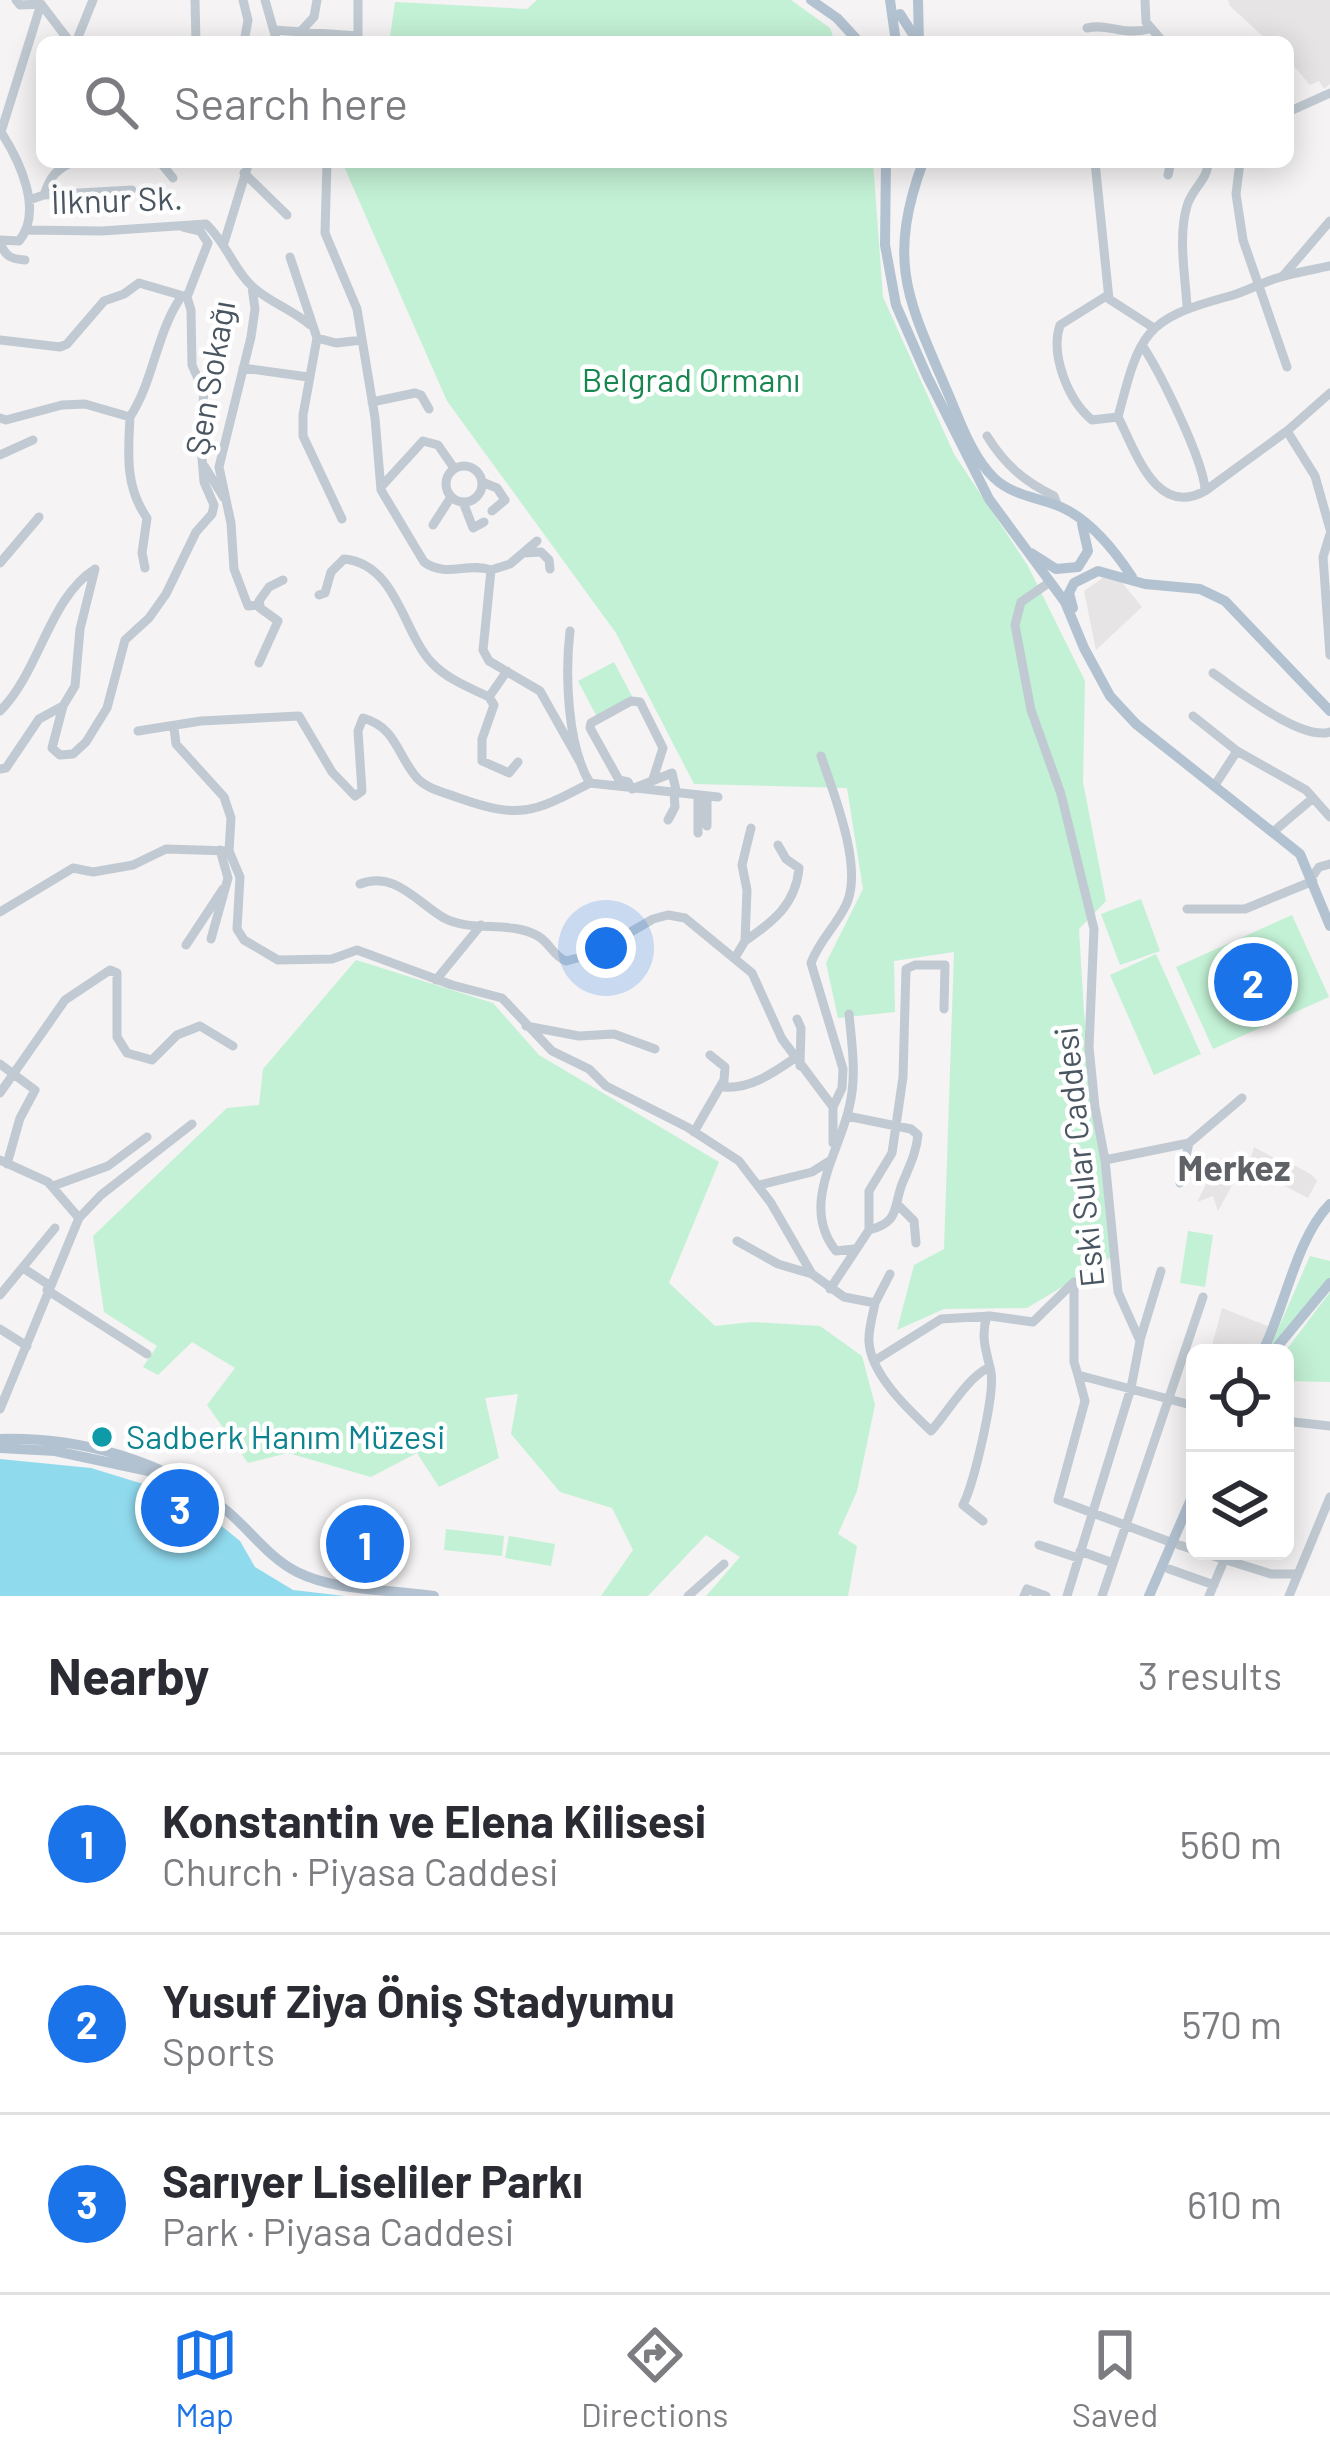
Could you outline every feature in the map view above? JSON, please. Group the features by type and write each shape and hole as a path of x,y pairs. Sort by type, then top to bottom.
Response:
{"main road":[{"path":"811,0 854,36"},
{"path":"890,0 895,36"},
{"path":"918,0 918,36"},
{"path":"900,14 914,36"},
{"path":"889,168 887,263 905,331 989,499 1077,627"},
{"path":"921,168 904,226 906,287 921,336 969,439 995,479 1081,519 1132,577"},
{"path":"1023,549 1056,568 1072,571 1083,565 1088,551 1081,519"},
{"path":"1330,711 1225,601 1200,590 1145,584 1098,571 1074,583 1069,593 1084,648 1123,712 1300,854 1325,904 1330,926"},
{"path":"1266,1344 1308,1232 1330,1204"},
{"path":"1279,1344 1330,1283"},
{"path":"1279,1318 1282,1329 1288,1331"},
{"path":"0,1430 27,1440 122,1456 162,1473 211,1499 279,1561 302,1574 338,1585 434,1596"},
{"path":"0,1444 27,1440"},
{"path":"0,1444 162,1473"},
{"path":"1153,1596 1169,1569 1186,1516"},
{"path":"1153,1596 1186,1525"}],"street":[{"path":"16,0 20,5 40,2"},
{"path":"76,36 93,0"},
{"path":"195,0 196,36"},
{"path":"243,0 248,20 245,36"},
{"path":"265,0 276,36 300,32 358,36 358,0"},
{"path":"300,32 314,17 317,0"},
{"path":"1145,0 1149,29 1157,36"},
{"path":"40,2 68,36"},
{"path":"0,241 19,241 26,230 29,200 15,155 1,132 40,2"},
{"path":"1087,28 1106,26 1123,33 1149,29"},
{"path":"1294,109 1330,93"},
{"path":"44,195 59,168"},
{"path":"164,168 172,178"},
{"path":"246,168 286,214"},
{"path":"224,243 246,168"},
{"path":"327,168 325,233 357,309 380,487 424,562 433,569 455,571 476,565 502,569 538,541"},
{"path":"1096,168 1108,295 1118,307 1154,328"},
{"path":"1168,175 1170,168"},
{"path":"1187,306 1184,219 1188,199 1208,168"},
{"path":"1239,168 1236,194 1256,286 1276,326 1286,367"},
{"path":"29,200 132,190"},
{"path":"1283,277 1330,221"},
{"name":"İlknur Sk.","path":"26,230 206,224 252,287 310,325"},
{"path":"145,568 147,518 132,497 130,417 142,398 165,321 184,297 208,244 200,231 166,226"},
{"path":"0,241 11,259 25,260"},
{"path":"290,257 316,338 303,436 342,519"},
{"path":"1329,396 1205,491 1176,499 1160,491 1118,417 1130,371 1154,328 1187,306 1330,266"},
{"path":"0,340 68,344 104,301 139,283 184,297 191,310 193,365 204,392 204,482 214,505 166,594 125,640 107,708 86,742 73,754 60,755 52,748 63,706 75,686 80,629 95,569 78,580 46,632 30,673 0,711"},
{"name":"Şen Sokağı","path":"252,287 255,310 219,467 240,588 248,605 260,605"},
{"path":"1108,295 1060,325 1057,333 1062,370 1076,404 1092,420 1118,417"},
{"path":"316,338 336,343 362,340"},
{"path":"1142,345 1160,373 1205,473 1205,491"},
{"path":"243,368 308,377"},
{"path":"372,402 415,393 421,394 429,409"},
{"path":"0,418 86,404 130,417"},
{"path":"1287,430 1308,460 1328,504 1330,531 1323,557 1330,655"},
{"path":"987,436 1024,481 1054,496 1057,505"},
{"path":"0,455 33,440"},
{"path":"380,487 422,441 438,446 454,467"},
{"path":"202,463 225,499"},
{"path":"433,525 451,497 446,479 454,467 475,469 482,482 497,488 505,500 492,511"},
{"path":"463,502 479,494 482,482"},
{"path":"451,497 463,502 473,528 484,522"},
{"path":"0,563 39,517"},
{"path":"524,553 541,552 550,569"},
{"path":"319,595 326,592 331,572 344,559 371,568 400,605 430,662 489,697"},
{"path":"491,570 483,650 489,661 540,691 590,783"},
{"path":"260,663 278,621 260,605 262,594 284,580"},
{"name":"Eski Sular Caddesi","path":"1050,582 1021,602 1015,625 1031,710 1061,794 1094,929 1089,1047 1118,1292 1140,1341"},
{"path":"570,631 568,694 580,762"},
{"path":"506,671 489,697 492,715 480,756 509,772 518,762"},
{"path":"1213,673 1298,727 1317,735 1330,732"},
{"path":"632,789 614,775 590,728 595,720 637,699 663,748 653,779"},
{"path":"0,769 6,768 38,718 63,706"},
{"path":"138,731 201,721 299,716 332,772 356,796 362,791 358,731 363,718 398,742 417,777 432,788 506,813 532,811 590,783 708,796 702,830"},
{"path":"1193,716 1237,751 1313,798 1330,817"},
{"path":"174,728 176,744 224,797 231,818 224,850 228,878 211,939"},
{"path":"1215,785 1237,751"},
{"path":"821,757 837,803 853,877 845,907 811,963 843,1069 842,1088 833,1106 830,1162"},
{"path":"632,789 672,773 675,807 668,820"},
{"path":"1273,832 1313,798"},
{"path":"745,941 747,890 742,865 751,828"},
{"path":"736,956 745,941 779,915 798,885 800,868 786,859 778,845"},
{"path":"0,912 73,868 93,872 133,865 166,849 224,850"},
{"path":"224,850 240,877 237,929 259,950 278,960 305,962 357,950 436,980 502,998 552,1051 739,1161 759,1185 812,1274 844,1297 875,1303"},
{"path":"1187,909 1246,909 1313,879 1319,867 1330,864"},
{"path":"360,884 373,879 388,882 421,898 447,920 531,934 544,940 561,960 580,959 643,924 674,915 689,921 752,973 772,1021 833,1106"},
{"path":"186,945 226,885"},
{"path":"436,980 481,925"},
{"path":"830,1288 868,1230 869,1191 892,1153 898,1125 906,969 945,965 944,1009"},
{"path":"0,1093 65,1000 110,970 117,973 117,1037 127,1053 152,1060 177,1035 200,1026 233,1046"},
{"path":"849,1015 854,1072 847,1116 820,1204 826,1235 836,1251 849,1252 858,1246"},
{"path":"797,1019 801,1028 797,1062"},
{"path":"526,1026 579,1036 614,1034 655,1049"},
{"path":"710,1055 725,1067 724,1087 730,1090 797,1062"},
{"path":"0,1064 35,1090 3,1162 53,1186 79,1218"},
{"path":"694,1132 724,1080"},
{"path":"1105,1160 1189,1143 1241,1098"},
{"path":"847,1116 898,1125 918,1135 898,1206 880,1227 868,1230"},
{"path":"0,1409 79,1218 101,1195 192,1124"},
{"path":"53,1186 108,1166 147,1137"},
{"path":"1180,1183 1189,1143"},
{"path":"759,1185 812,1172 830,1162"},
{"path":"898,1206 914,1221 916,1243"},
{"path":"0,1295 55,1228"},
{"path":"737,1241 778,1264 812,1274"},
{"path":"23,1268 147,1354"},
{"path":"1066,1596 1131,1388 1161,1270"},
{"path":"890,1274 875,1303 868,1343 896,1394 931,1431 965,1393 972,1377 988,1368"},
{"path":"874,1361 941,1318 987,1316 1033,1322 1074,1282 1074,1362 1085,1400 1058,1500 1186,1548"},
{"path":"1102,1596 1203,1297"},
{"path":"982,1521 963,1504 991,1380 983,1337 987,1316"},
{"path":"0,1330 27,1346"},
{"path":"1078,1375 1186,1403"},
{"path":"1294,1421 1330,1426"},
{"path":"1289,1596 1330,1496"},
{"path":"1040,1545 1113,1563"},
{"path":"1169,1569 1211,1591 1225,1560"},
{"path":"1237,1560 1270,1574 1295,1574"},
{"path":"688,1596 724,1564"},
{"path":"1024,1596 1027,1588 1046,1596"}],"shaded area":[{"path":"1228,0 1330,0 1330,84 1324,89 1319,81 1310,85 1294,66 1294,36 1262,36"},
{"path":"1104,577 1121,581 1142,607 1096,650 1084,591"},
{"path":"1254,1147 1276,1163 1283,1159 1312,1175 1317,1181 1308,1198 1248,1167"},
{"path":"1220,1158 1241,1169 1218,1211 1213,1196 1197,1202"},
{"path":"1222,1308 1270,1327 1263,1344 1212,1344"}],"green space":[{"path":"537,0 791,0 830,28 833,36 390,36 395,2 527,9"},
{"name":"Belgrad Ormanı","path":"345,168 873,168 883,297 954,454 1028,566 1085,681 1083,782 1106,901 1079,929 1084,1013 1115,1255 1027,1308 944,1309 897,1330 914,1265 944,1249 954,952 894,961 895,1012 838,1018 826,963 863,889 847,788 694,784 616,633 447,401"},
{"path":"614,662 633,698 597,717 578,681"},
{"path":"1141,899 1160,951 1120,965 1101,914"},
{"path":"1292,915 1329,997 1213,1049 1176,967"},
{"path":"1156,954 1201,1054 1154,1075 1110,975"},
{"path":"356,960 493,1003 539,1055 719,1162 669,1283 715,1326 752,1322 820,1326 862,1356 875,1405 857,1491 838,1534 857,1546 848,1596 706,1596 740,1557 706,1535 648,1596 601,1596 633,1550 612,1508 560,1492 511,1434 518,1394 485,1398 499,1458 439,1487 417,1453 371,1477 288,1453 248,1463 207,1405 235,1368 192,1342 158,1375 143,1367 157,1346 104,1312 93,1236 227,1108 259,1105 263,1069"},
{"path":"1188,1231 1213,1235 1205,1287 1180,1283"},
{"path":"1310,1256 1330,1261 1330,1282 1282,1344 1271,1344"},
{"path":"1330,1292 1330,1382 1294,1381 1291,1344"},
{"path":"158,1486 218,1522 210,1530 199,1522 180,1519 151,1498"},
{"path":"446,1529 504,1536 502,1556 444,1550"},
{"path":"509,1536 555,1544 551,1566 505,1558"}],"water":[{"path":"0,1459 91,1468 153,1487 147,1498 167,1514 207,1530 208,1536 219,1524 240,1541 255,1567 293,1590 345,1596 0,1596"}],"place":[{"name":"Yusuf Ziya Öniş Stadyumu","path":"1253,982"},
{"name":"Sadberk Hanım Müzesi","path":"102,1437"},
{"name":"Sarıyer Liseliler Parkı","path":"180,1508"},
{"name":"Konstantin ve Elena Kilisesi","path":"365,1544"}],"district":[{"name":"Merkez","path":"1234,1168"}]}
